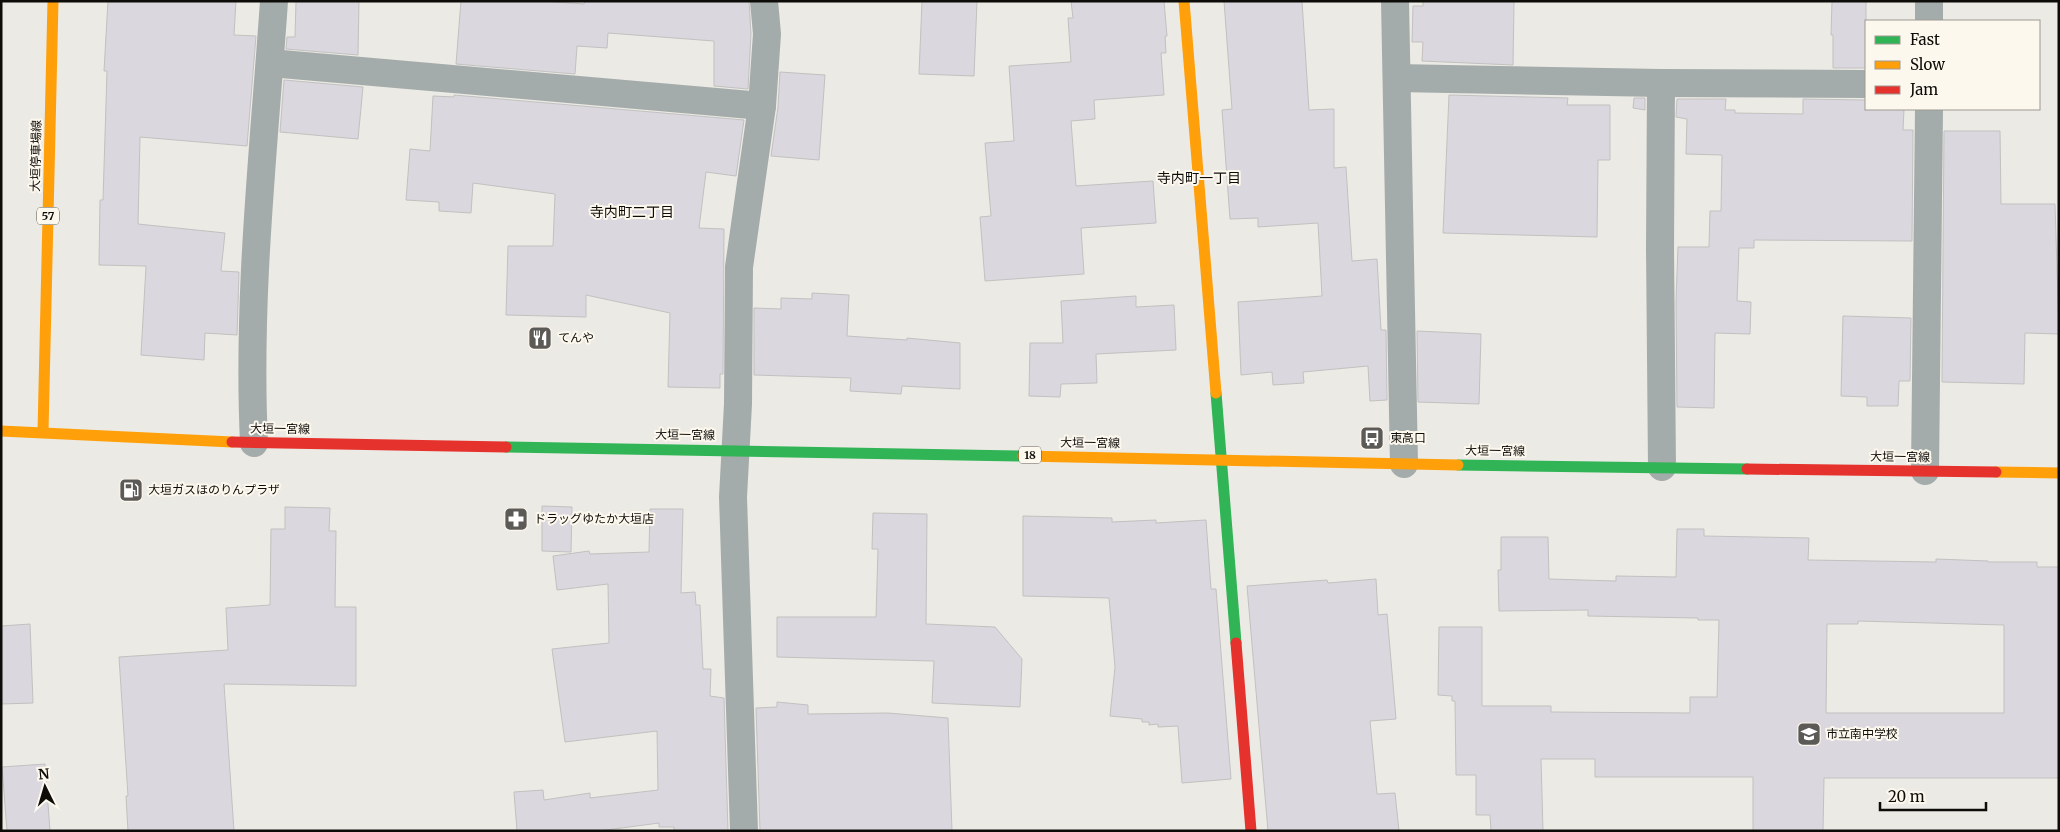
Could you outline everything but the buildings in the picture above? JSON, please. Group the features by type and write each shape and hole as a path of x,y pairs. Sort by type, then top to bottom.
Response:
{"main road":[{"name":"大垣停車場線","path":"43,432 53,1"},
{"path":"1184,1 1251,831"},
{"name":"大垣一宮線","path":"1,431 254,443 736,450 1404,464 2059,473"}],"street":[{"path":"254,443 252,392 255,275 274,1"},
{"path":"744,831 733,497 736,450 739,267 762,106 767,34 764,1"},
{"path":"1395,1 1404,464"},
{"path":"1929,1 1929,20"},
{"path":"270,63 762,106"},
{"path":"1397,78 1661,83 1865,84"},
{"path":"1661,83 1662,467"},
{"path":"1924,471 1929,110"}],"traffic: fast":[{"path":"1216,393 1236,643"},
{"path":"506,447 1023,456"},
{"path":"1458,465 1747,469"}],"traffic: slow":[{"path":"43,432 53,1"},
{"path":"1184,1 1216,393"},
{"path":"1,431 232,442"},
{"path":"1023,456 1458,465"},
{"path":"1996,472 2059,473"}],"traffic: jam":[{"path":"232,442 506,447"},
{"path":"1747,469 1996,472"},
{"path":"1236,643 1251,831"}],"place":[{"name":"てんや","path":"540,338"},
{"name":"東高口","path":"1372,438"},
{"name":"大垣ガスほのりんプラザ","path":"131,490"},
{"name":"ドラッグゆたか大垣店","path":"516,519"},
{"name":"市立南中学校","path":"1809,734"}],"district":[{"name":"寺内町一丁目","path":"1199,178"},
{"name":"寺内町二丁目","path":"632,212"}]}
